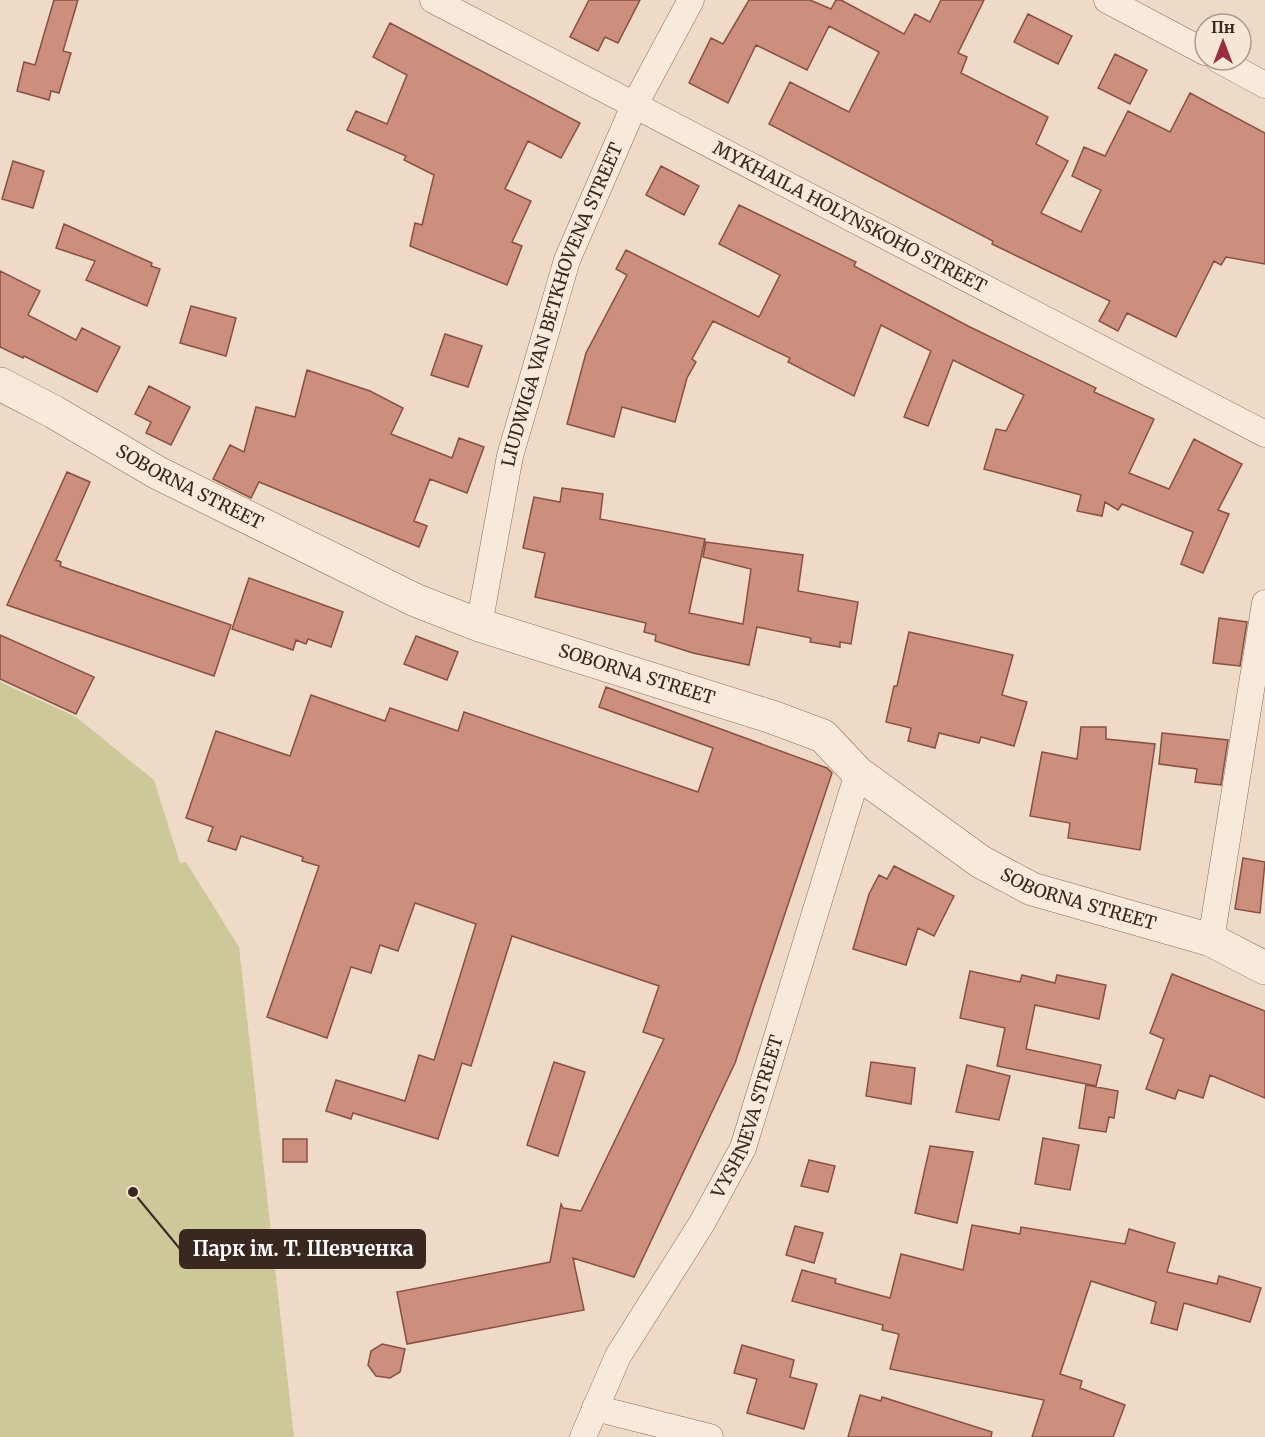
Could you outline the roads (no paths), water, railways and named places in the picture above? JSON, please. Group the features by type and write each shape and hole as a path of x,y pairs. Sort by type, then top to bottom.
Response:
{"street":[{"name":"MYKHAILA HOLYNSKOHO STREET","path":"433,0 1265,434"},
{"name":"LIUDWIGA VAN BETKHOVENA STREET","path":"479,625 510,456 564,271 634,106 691,0"},
{"path":"1107,0 1193,46"},
{"path":"1241,72 1265,85"},
{"name":"SOBORNA STREET","path":"0,384 54,412 158,473 415,600 479,625 772,717 823,736 858,773 981,862 1032,890 1211,940 1265,968"},
{"path":"1211,940 1265,603"},
{"name":"VYSHNEVA STREET","path":"583,1437 618,1356 702,1223 743,1148 858,773"},
{"path":"595,1408 710,1437"}],"place":[{"name":"Парк ім. Т. Шевченка","path":"133,1192"}]}
